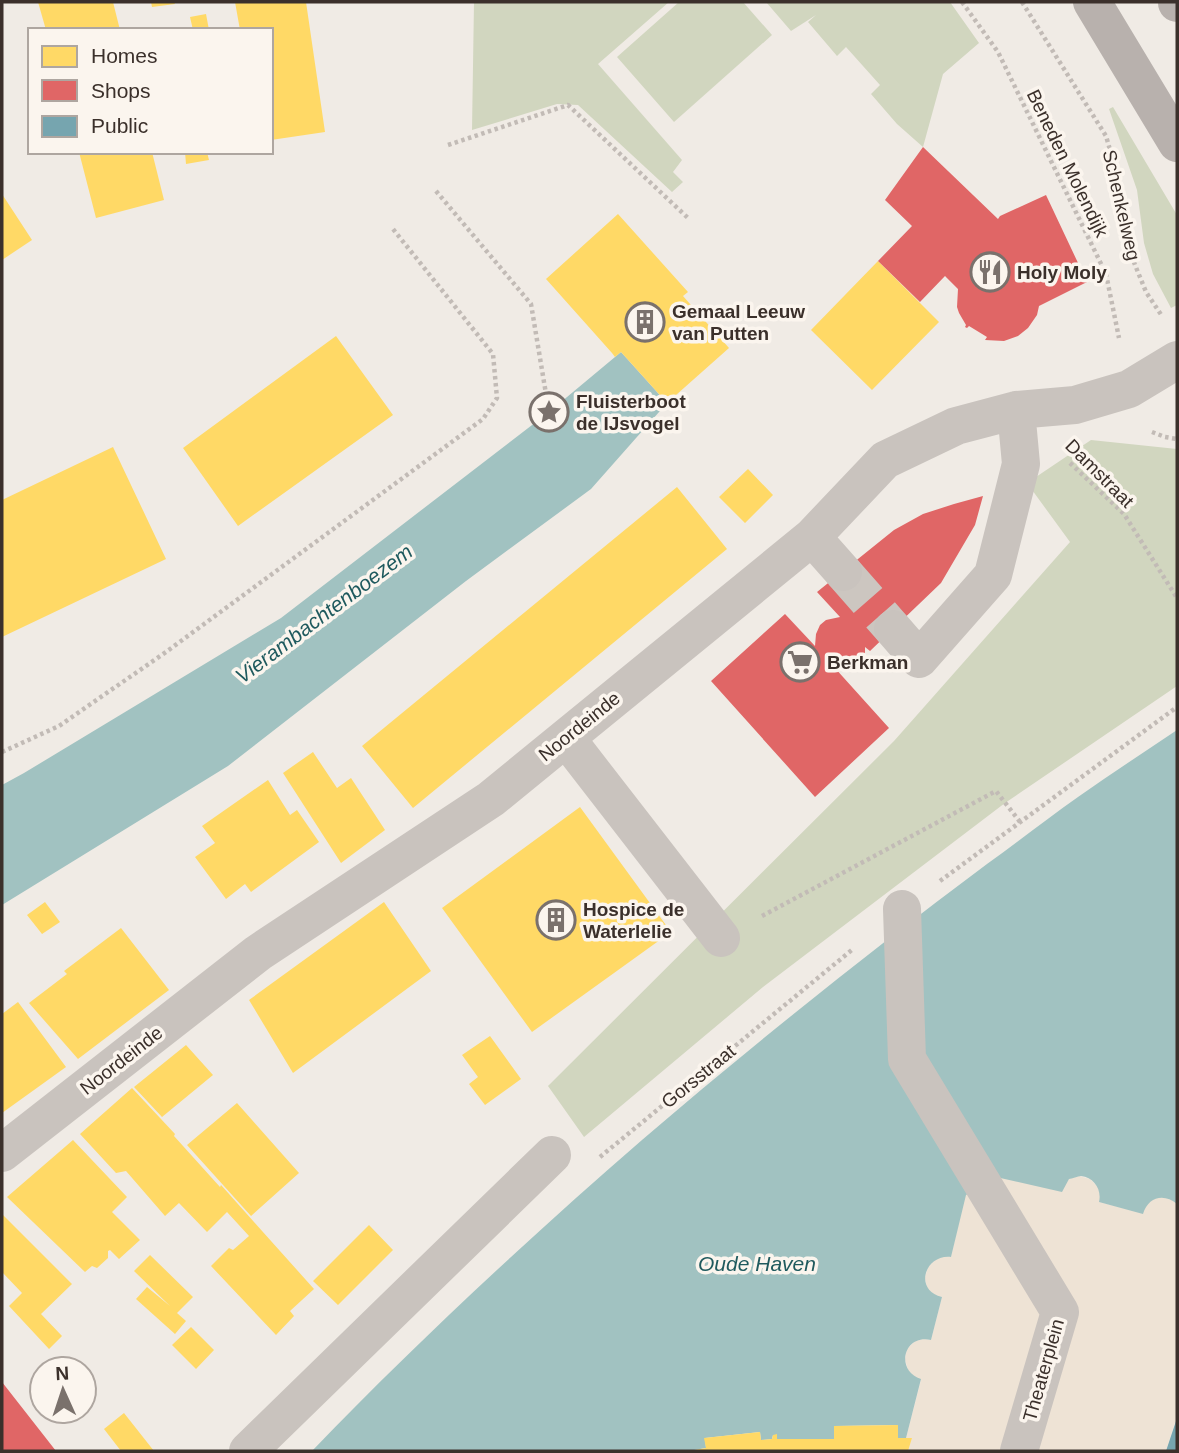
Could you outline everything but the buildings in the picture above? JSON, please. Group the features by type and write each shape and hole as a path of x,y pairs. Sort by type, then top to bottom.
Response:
{"main road":[{"path":"1092,2 1177,143"}],"street":[{"name":"Noordeinde","path":"2,1153 258,953 491,799 811,537 885,460 957,426 1016,410 1075,405 1129,389 1173,343"},
{"path":"893,629 919,659 993,575 1021,464 1016,410"},
{"path":"811,537 843,572"},
{"path":"566,737 721,938"},
{"name":"Theaterplein","path":"902,909 907,1059 1060,1312 1019,1451"},
{"path":"248,1451 552,1155"}],"path":[{"name":"Beneden Molendijk","path":"962,2 998,52 1106,274 1129,389"},
{"name":"Schenkelweg","path":"1022,2 1106,136 1119,181 1131,256 1146,292 1173,343"},
{"path":"448,145 568,105 688,218"},
{"path":"436,191 531,304 549,412"},
{"path":"2,752 59,726 166,652 483,419 497,398 493,354 393,229"},
{"name":"Damstraat","path":"1016,410 1124,514 1177,598"},
{"name":"Gorsstraat","path":"552,1155 588,1166 902,909 1177,707"},
{"path":"721,938 996,791 1020,822"}],"green space":[{"path":"474,2 669,2 598,64 682,160 673,172 683,182 672,192 578,105 557,104 472,130"},
{"path":"679,2 743,2 772,35 674,122 617,57"},
{"path":"766,2 950,2 979,43 943,74 923,147 897,124 871,94 880,85 846,47 837,56 808,22 816,15 791,31"},
{"path":"1113,107 1177,215 1177,305 1171,308 1153,274 1144,243 1137,190 1109,109"},
{"path":"1091,440 1177,449 1177,686 1005,803 763,987 584,1137 548,1086 894,741 1070,542 1027,483"}],"shaded area":[{"path":"1079,1176 1090,1179 1098,1187 1101,1196 1099,1202 1143,1213 1145,1206 1152,1199 1163,1197 1177,1204 1177,1416 1166,1451 908,1451 912,1438 906,1438 921,1380 908,1370 905,1359 907,1349 915,1341 931,1340 942,1297 927,1289 925,1278 928,1267 936,1259 951,1257 965,1195 996,1177 1064,1186 1069,1179"}],"water":[{"name":"Vierambachtenboezem","path":"621,352 667,403 591,489 466,581 228,766 2,905 2,785 281,618 549,412"},
{"name":"Oude Haven","path":"1177,730 1177,1204 1157,1198 1145,1208 1143,1214 1099,1202 1096,1185 1081,1176 1069,1179 1062,1192 996,1177 966,1195 951,1257 935,1261 926,1273 928,1287 942,1297 931,1340 914,1342 906,1354 908,1369 921,1379 906,1438 898,1438 897,1425 835,1426 834,1439 777,1439 777,1435 773,1435 772,1439 761,1440 760,1432 705,1438 706,1448 688,1451 312,1451 392,1370 515,1253 727,1069 987,864 1078,797"}],"tunnel":[{"path":"843,572 893,629"}],"place":[{"name":"Holy Moly","path":"990,272"},
{"name":"Gemaal Leeuw van Putten","path":"645,322"},
{"name":"Fluisterboot de IJsvogel","path":"549,412"},
{"name":"Berkman","path":"800,662"},
{"name":"Hospice de Waterlelie","path":"556,920"}]}
